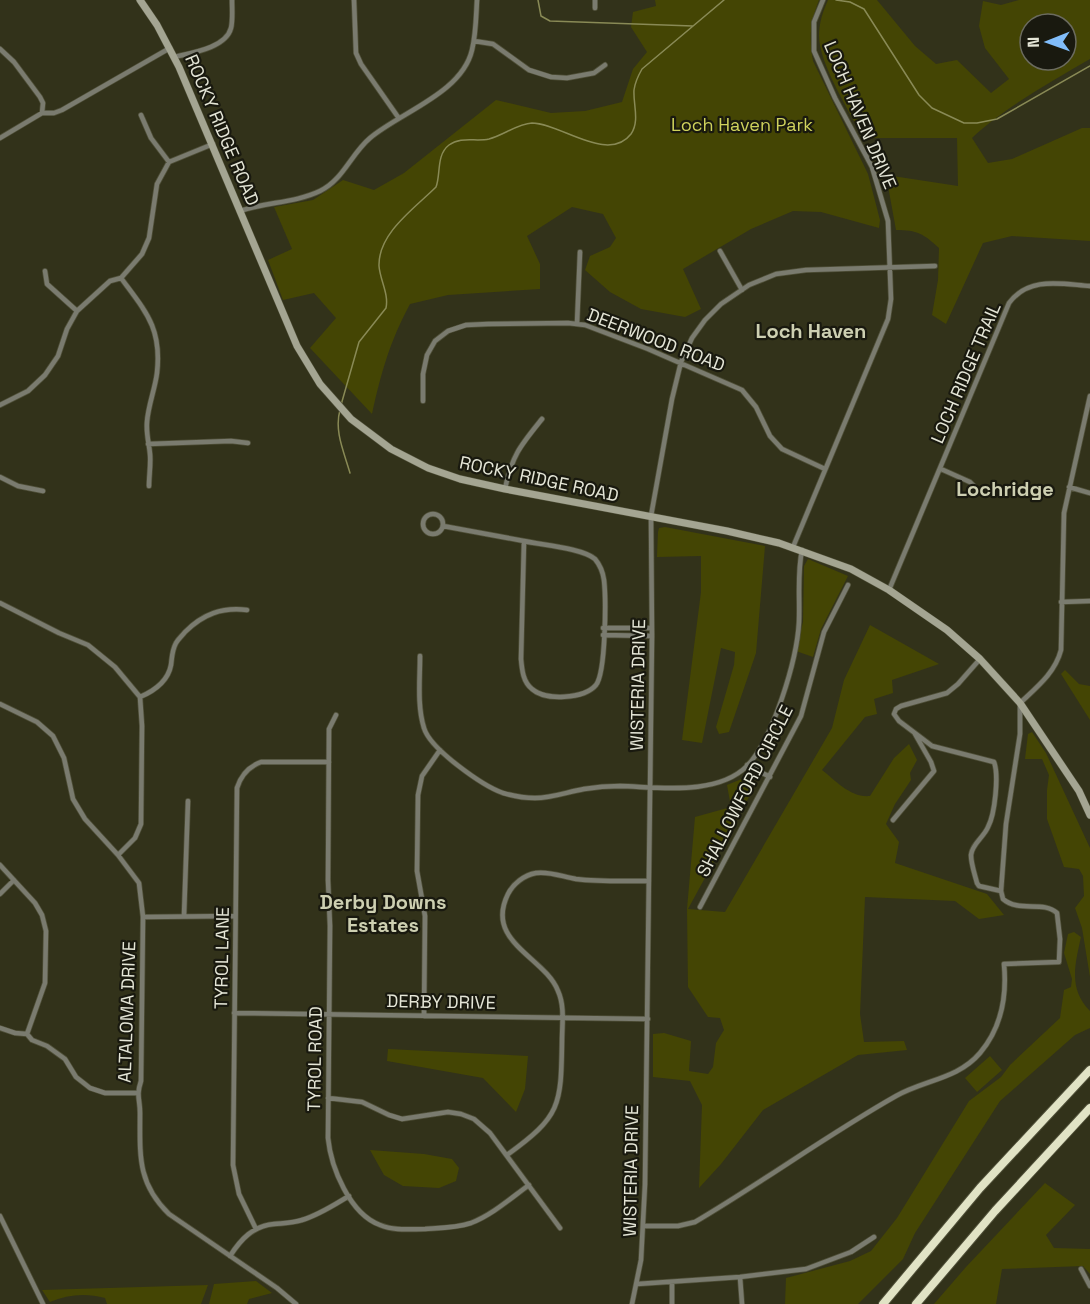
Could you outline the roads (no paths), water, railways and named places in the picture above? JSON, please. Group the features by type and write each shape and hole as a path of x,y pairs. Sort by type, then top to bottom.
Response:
{"highway":[{"path":"883,1304 980,1188 1090,1070"},
{"path":"916,1304 995,1210 1090,1108"}],"main road":[{"name":"ROCKY RIDGE ROAD","path":"140,0 170,48 306,364 325,390 363,430 404,457 460,479 750,535 802,550 851,569 889,590 934,620 980,659 1020,703 1079,791 1090,815"}],"street":[{"path":"174,57 225,39 232,28 232,0"},
{"path":"354,0 356,53 361,64 398,117"},
{"path":"240,211 302,198 325,188 339,176 364,143 398,117 429,100 450,84 467,64 474,41 477,0"},
{"path":"595,0 595,9"},
{"name":"LOCH HAVEN DRIVE","path":"793,547 888,319 891,305 888,221 872,167 835,98 814,51 813,30 823,0"},
{"path":"474,41 493,44 529,70 551,77 567,78 594,73 604,65"},
{"path":"0,138 42,113 62,110 170,48"},
{"path":"0,50 14,62 40,97 43,103 42,113"},
{"path":"141,115 151,138 169,162"},
{"path":"0,405 28,391 45,375 58,356 67,329 77,311 111,281 121,278 142,254 149,238 157,184 169,162 213,144"},
{"path":"720,251 742,290"},
{"path":"577,324 580,281 579,252"},
{"name":"WISTERIA DRIVE","path":"632,1304 637,1284 644,1226 652,636 651,516 681,362 692,338 721,303 776,274 806,270 935,266"},
{"path":"45,271 47,284 77,311"},
{"path":"121,278 145,310 157,337 157,372 147,421 146,440 150,454 149,486"},
{"name":"LOCH RIDGE TRAIL","path":"889,590 1013,298 1022,290 1036,284 1090,286"},
{"name":"DEERWOOD ROAD","path":"423,402 423,374 427,355 435,341 448,331 466,325 577,324 606,331 742,390 756,407 770,436 782,448 825,469"},
{"path":"644,1226 678,1226 695,1222 894,1097 945,1078 971,1063 980,1053 999,1020 1005,999 1004,964 1059,962 1060,939 1057,913 1052,909 1013,906 1003,899 1001,891 1006,824 1020,734 1020,703 1046,678 1058,661 1061,650 1063,527 1069,487 1090,396"},
{"path":"505,489 509,467 516,451 542,419"},
{"path":"148,444 231,441 249,444"},
{"name":"LOCH RIDGE TRAIL","path":"940,469 970,482 979,491"},
{"path":"0,477 18,486 43,491"},
{"path":"1069,487 1090,493"},
{"path":"435,514 441,518 443,525 438,532 430,533 424,528 423,521 428,515 435,514"},
{"path":"443,525 524,541 583,553 597,562 604,581 602,672 596,685 590,690 578,694 545,695 532,690 528,685 522,670 521,659 524,541"},
{"path":"420,656 421,713 424,729 430,741 487,785 502,793 518,797 550,797 599,787 706,786 728,779 747,765 760,746 779,707 798,632 799,563 802,550"},
{"name":"SHALLOWFORD CIRCLE","path":"700,907 801,716 824,632 848,585"},
{"path":"1062,602 1090,601"},
{"path":"0,603 88,645 115,667 140,697 141,824 135,838 118,855"},
{"path":"140,697 152,691 164,680 177,642 195,622 219,610 232,608 247,610"},
{"path":"603,628 652,628"},
{"path":"603,635 652,636"},
{"path":"980,659 947,693 902,706 896,709 894,714 899,721 932,746 994,762 996,770 993,813 988,827 971,855 979,886 1001,891"},
{"name":"ALTALOMA DRIVE","path":"0,704 37,722 53,736 64,758 73,799 85,819 118,855 139,883 143,917 141,1081 137,1094 140,1105 142,1174 149,1190 157,1203 169,1214 277,1288 296,1304"},
{"name":"TYROL ROAD","path":"336,715 329,729 328,1138 331,1159 349,1196 366,1217 395,1229 461,1226 481,1218 529,1185"},
{"path":"893,820 934,771 913,732"},
{"path":"424,1016 425,916 417,871 418,795 422,776 440,750"},
{"name":"TYROL LANE","path":"256,1229 239,1194 234,1176 237,795 241,778 248,769 261,762 329,762"},
{"path":"747,765 770,777"},
{"path":"184,916 188,801"},
{"path":"0,865 35,903 42,915 46,931 45,983 27,1034"},
{"path":"507,1155 541,1129 556,1104 561,1083 562,1017 560,996 554,983 516,946 508,934 503,914 505,900 511,888 524,878 538,872 586,880 649,881"},
{"path":"0,894 14,880"},
{"path":"143,917 236,916"},
{"name":"DERBY DRIVE","path":"234,1013 648,1019"},
{"path":"0,1028 15,1034 27,1034"},
{"path":"27,1034 32,1040 65,1059 76,1077 90,1088 105,1093 137,1094"},
{"path":"328,1098 362,1102 402,1119 442,1112 461,1114 484,1126 560,1228"},
{"path":"230,1256 244,1237 256,1229 302,1221 349,1196"},
{"path":"0,1216 43,1304"},
{"path":"637,1284 806,1269 851,1252 874,1237"},
{"path":"1081,1269 1090,1286"},
{"path":"740,1276 742,1304"},
{"path":"672,1282 672,1304"}],"waterway":[{"path":"538,0 541,16 550,21 693,26"},
{"path":"341,405 359,342 386,308 379,266 380,254 399,222 436,187 440,159 445,149 454,142 489,139 521,125 532,123 597,144 610,145 621,142 634,129 636,118 634,90 642,69 724,0"},
{"path":"836,0 850,2 864,9 919,95 932,108 964,123 997,119 1090,66"},
{"path":"340,410 339,434 350,473"}],"district":[{"name":"Loch Haven","path":"811,331"},
{"name":"Lochridge","path":"1005,489"},
{"name":"Derby Downs Estates","path":"383,914"}],"park label":[{"name":"Loch Haven Park","path":"742,125"}]}
